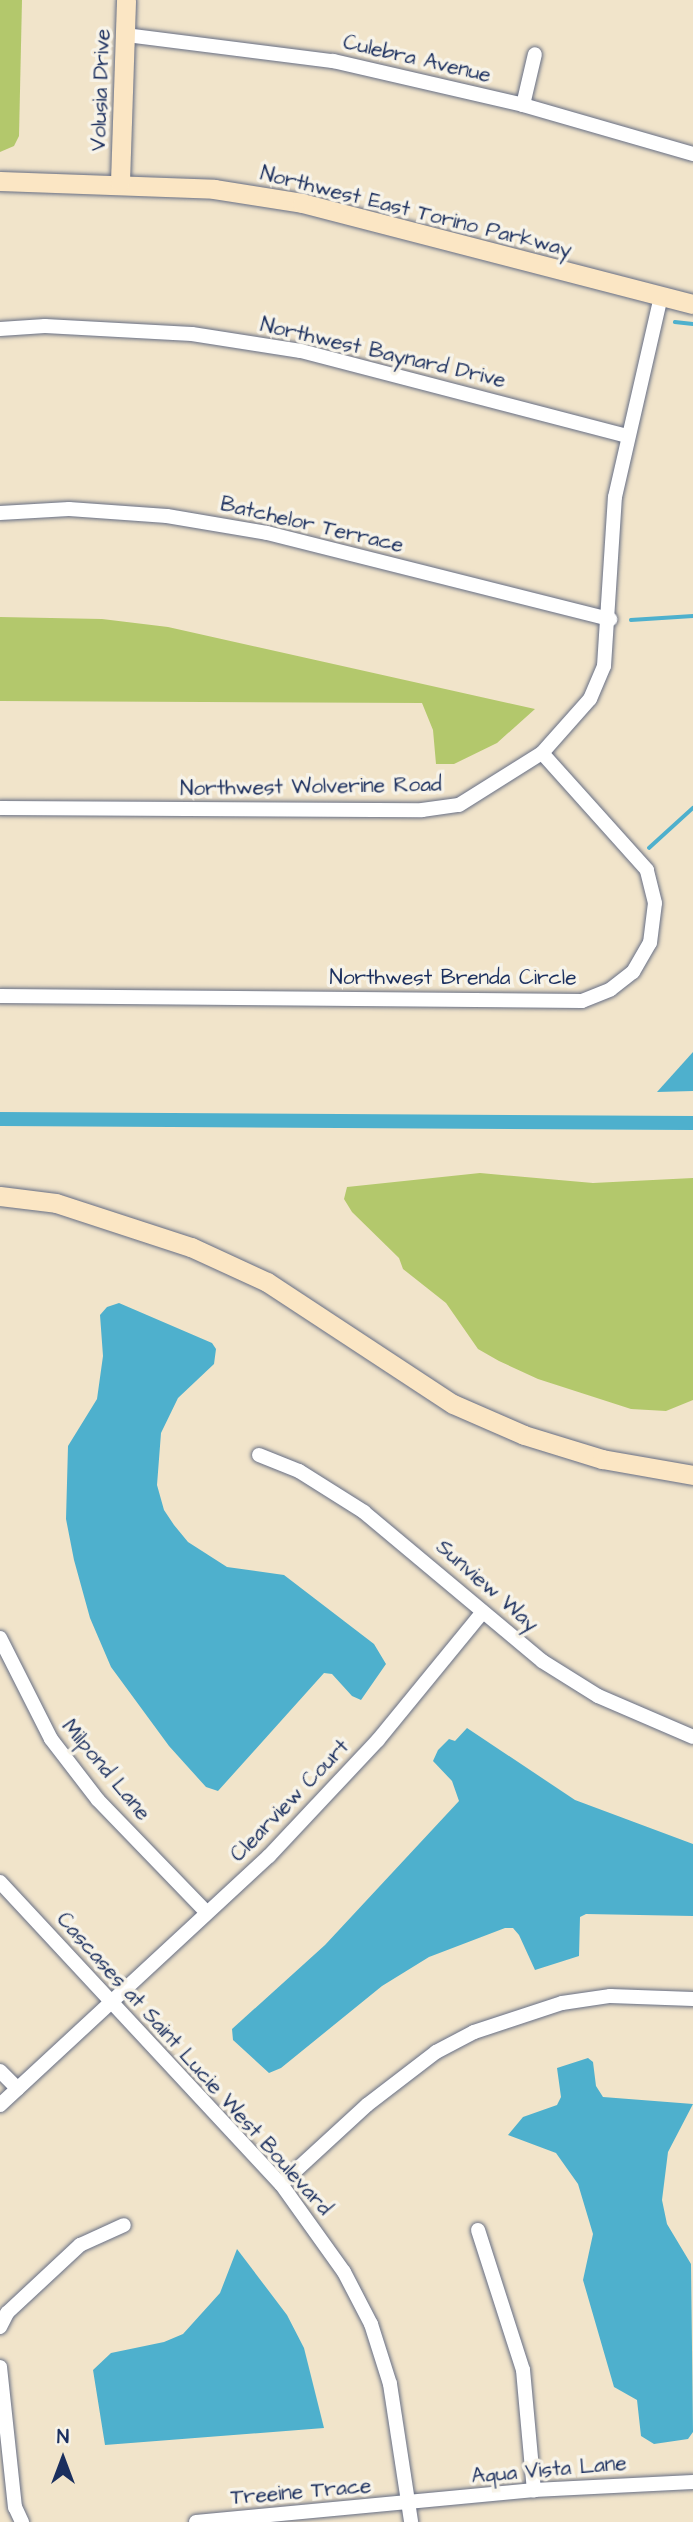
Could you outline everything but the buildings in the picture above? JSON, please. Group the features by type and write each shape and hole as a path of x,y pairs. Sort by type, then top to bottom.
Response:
{"street":[{"name":"Volusia Drive","path":"120,182 126,0"},
{"name":"Culebra Avenue","path":"126,35 333,61 523,105 693,154"},
{"path":"523,105 535,54"},
{"name":"Northwest East Torino Parkway","path":"0,181 120,182 214,188 302,203 693,304"},
{"name":"Northwest Wolverine Road","path":"0,808 422,810 459,805 542,752 590,699 604,666 610,619 615,497 661,296"},
{"name":"Northwest Baynard Drive","path":"0,329 45,326 192,334 301,351 627,436"},
{"name":"Batchelor Terrace","path":"0,513 69,509 167,516 254,531 610,619"},
{"name":"Northwest Brenda Circle","path":"0,996 582,1001 611,989 633,972 650,943 655,903 647,870 542,752"},
{"path":"0,1196 56,1203 216,1258 267,1282 453,1404 524,1435 602,1459 693,1475"},
{"name":"Sunview Way","path":"259,1455 299,1471 364,1512 542,1661 598,1696 693,1737"},
{"name":"Clearview Court","path":"0,2105 269,1856 378,1740 482,1613"},
{"name":"Milpond Lane","path":"0,1638 51,1739 98,1800 206,1912"},
{"name":"Cascases at Saint Lucie West Boulevard","path":"0,1882 281,2184 344,2272 371,2324 390,2384 411,2522"},
{"path":"281,2184 367,2105 436,2052 474,2032 562,2003 610,1996 693,1999"},
{"path":"0,2071 18,2089"},
{"path":"0,2327 7,2313 80,2245 124,2225"},
{"path":"478,2230 523,2370 534,2490"},
{"path":"0,2367 15,2507 22,2522"},
{"name":"Aqua Vista Lane","path":"410,2504 534,2490 693,2482"},
{"name":"Treeine Trace","path":"196,2522 410,2504"}],"green space":[{"path":"0,0 22,0 19,136 14,146 0,152"},
{"path":"0,617 102,619 168,627 535,709 497,743 454,764 436,764 433,730 422,703 0,701"},
{"path":"480,1173 593,1183 693,1178 693,1400 666,1411 631,1409 538,1379 478,1349 446,1303 403,1269 399,1258 352,1212 344,1199 347,1187"}],"water":[{"path":"693,1052 693,1091 657,1092"},
{"path":"119,1303 212,1343 216,1349 214,1364 178,1398 161,1433 157,1485 164,1510 174,1525 188,1542 227,1567 284,1575 374,1644 386,1664 361,1700 352,1696 332,1674 324,1673 218,1791 206,1787 169,1746 111,1667 90,1618 74,1560 66,1519 68,1446 97,1399 103,1356 100,1315 107,1307"},
{"path":"467,1728 575,1800 693,1844 693,1916 586,1914 580,1917 579,1956 535,1970 519,1935 513,1928 505,1928 429,1957 382,1986 281,2068 269,2073 233,2040 232,2029 325,1945 459,1801 452,1781 433,1761 438,1750 449,1739 455,1741"},
{"path":"588,2058 593,2062 596,2086 603,2097 693,2104 668,2152 662,2200 667,2224 691,2264 693,2432 688,2439 654,2444 641,2436 637,2400 614,2387 583,2280 593,2234 578,2184 556,2153 508,2135 523,2117 557,2105 561,2097 557,2068"},
{"path":"237,2249 287,2315 304,2348 324,2428 105,2445 93,2370 111,2353 164,2342 183,2334 220,2293"}],"waterway":[{"path":"675,322 693,324"},
{"path":"631,620 693,616"},
{"path":"649,848 693,808"},
{"path":"0,1119 693,1123"}]}
